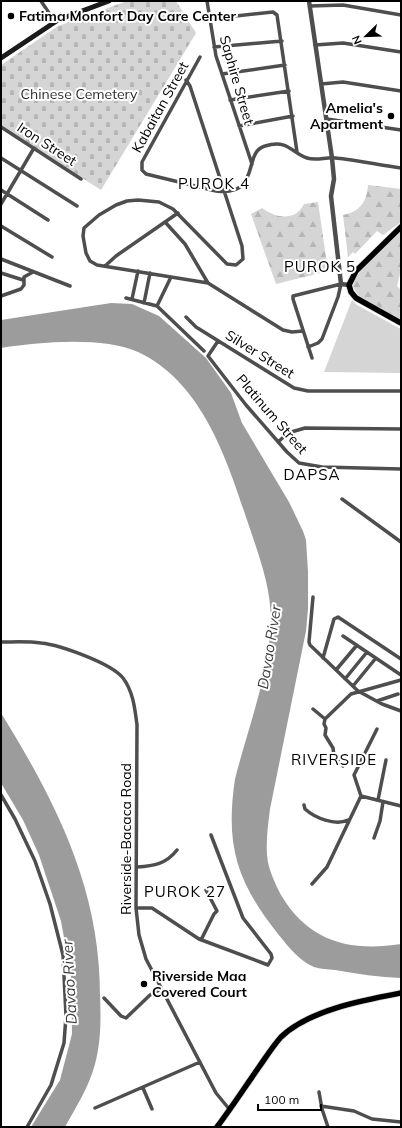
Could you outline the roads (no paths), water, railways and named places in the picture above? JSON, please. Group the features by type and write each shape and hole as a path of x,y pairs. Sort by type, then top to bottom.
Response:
{"main road":[{"path":"1,58 55,22 109,1"},
{"path":"401,227 356,271 349,285 351,292 356,298 401,323"},
{"path":"217,1127 275,1045 290,1030 327,1012 352,1004 401,993"}],"street":[{"path":"41,1 55,22"},
{"name":"Saphire Street","path":"207,1 214,47 238,126 252,164"},
{"path":"308,347 318,343 322,339 338,297 341,284 331,196 334,182 332,158 309,3 343,5 401,15"},
{"path":"209,19 273,12 276,14 282,41 297,152"},
{"path":"214,47 282,41"},
{"path":"315,45 343,43 401,52"},
{"name":"Kabaitan Street","path":"200,57 157,133 142,162 141,168 148,175 216,191 225,191"},
{"path":"222,74 285,65"},
{"path":"186,80 190,86 225,191 242,246 243,259 239,264 233,266 227,264 178,213 160,202 138,200 122,203 99,215 84,228 84,244 90,261 97,265 208,283 284,330 292,332 303,331"},
{"path":"322,84 343,82 401,91"},
{"path":"230,100 289,91"},
{"path":"238,126 293,116"},
{"path":"327,119 401,130"},
{"name":"Iron Street","path":"1,127 81,179"},
{"path":"225,191 239,188 244,184 248,178 256,151 266,146 285,145 309,159 332,158 401,168"},
{"path":"1,204 34,148"},
{"path":"1,158 77,206"},
{"path":"1,190 48,220"},
{"path":"106,266 116,256 178,213"},
{"path":"165,222 189,250 208,283"},
{"path":"1,226 52,256"},
{"path":"1,259 70,286"},
{"path":"132,299 138,271"},
{"path":"1,296 21,289 24,285 23,280 26,275 34,272"},
{"path":"1,273 23,280"},
{"path":"144,303 150,273"},
{"path":"157,306 171,277"},
{"path":"312,358 293,296 296,294 341,284 349,285"},
{"path":"126,298 157,306 204,351"},
{"name":"Silver Street","path":"186,317 193,324 218,341 289,386 298,390 401,392"},
{"name":"Platinum Street","path":"218,341 208,356 246,405 295,460 305,465 322,467 401,469"},
{"path":"278,442 288,433 305,428 401,429"},
{"path":"342,500 401,542"},
{"path":"313,597 309,642 323,658 358,691 401,711"},
{"path":"323,658 334,619 338,617 401,659"},
{"path":"343,636 401,675"},
{"name":"Riverside-Bacaca Road","path":"1,642 42,643 55,646 107,666 118,673 127,685 133,699 137,725 136,908 142,946 161,989 219,1098 230,1110"},
{"path":"336,670 357,645"},
{"path":"345,679 367,652"},
{"path":"353,686 376,658"},
{"path":"324,719 347,696 358,691 401,680"},
{"path":"377,701 398,694"},
{"path":"313,709 324,719 326,728 325,735 333,748 334,756 343,766"},
{"path":"312,884 327,867 348,820 361,796 354,775 377,729"},
{"path":"378,800 386,760"},
{"path":"1,796 15,819 35,862 50,904 63,955 66,1016 64,1044 58,1067 51,1084 27,1127"},
{"path":"361,796 401,806"},
{"path":"374,838 380,821 383,802"},
{"path":"304,804 304,810 316,816 334,822 348,820"},
{"path":"136,908 152,908 201,940 268,965 272,958 262,942 243,918 211,835"},
{"path":"137,868 162,864 172,857 177,850"},
{"path":"201,940 217,911 206,890"},
{"path":"104,998 121,1016 126,1018 150,996 161,989"},
{"path":"95,1108 200,1062"},
{"path":"143,1088 152,1109"},
{"path":"319,1092 321,1106 328,1127"},
{"path":"321,1106 351,1110 366,1118 400,1122"},
{"path":"396,1127 400,1122"}],"water":[{"name":"Davao River","path":"111,303 132,304 159,316 206,358 231,393 242,423 289,502 303,531 306,540 308,572 308,609 306,631 270,809 267,844 269,865 274,881 281,895 292,911 304,924 318,933 332,940 348,944 382,946 401,944 401,978 319,968 303,961 278,934 264,915 244,880 237,862 233,844 232,824 232,803 235,779 255,708 268,654 271,620 270,604 268,589 260,559 229,467 207,421 194,400 178,381 160,365 138,352 124,347 89,342 51,342 1,348 1,320"},
{"path":"1,713 40,780 71,847 83,882 92,918 98,956 100,1021 95,1064 82,1097 65,1127 31,1127 60,1080 72,1034 71,976 61,921 39,855 23,820 1,783"}],"place":[{"name":"Fatima Monfort Day Care Center","path":"11,16"},
{"name":"Amelia's Apartment","path":"391,116"},
{"name":"Riverside Maa Covered Court","path":"144,984"}],"district":[{"name":"PUROK 4","path":"214,183"},
{"name":"PUROK 5","path":"320,266"},
{"name":"DAPSA","path":"312,474"},
{"name":"RIVERSIDE","path":"334,759"},
{"name":"PUROK 27","path":"185,891"}],"park label":[{"name":"Chinese Cemetery","path":"79,94"}]}
